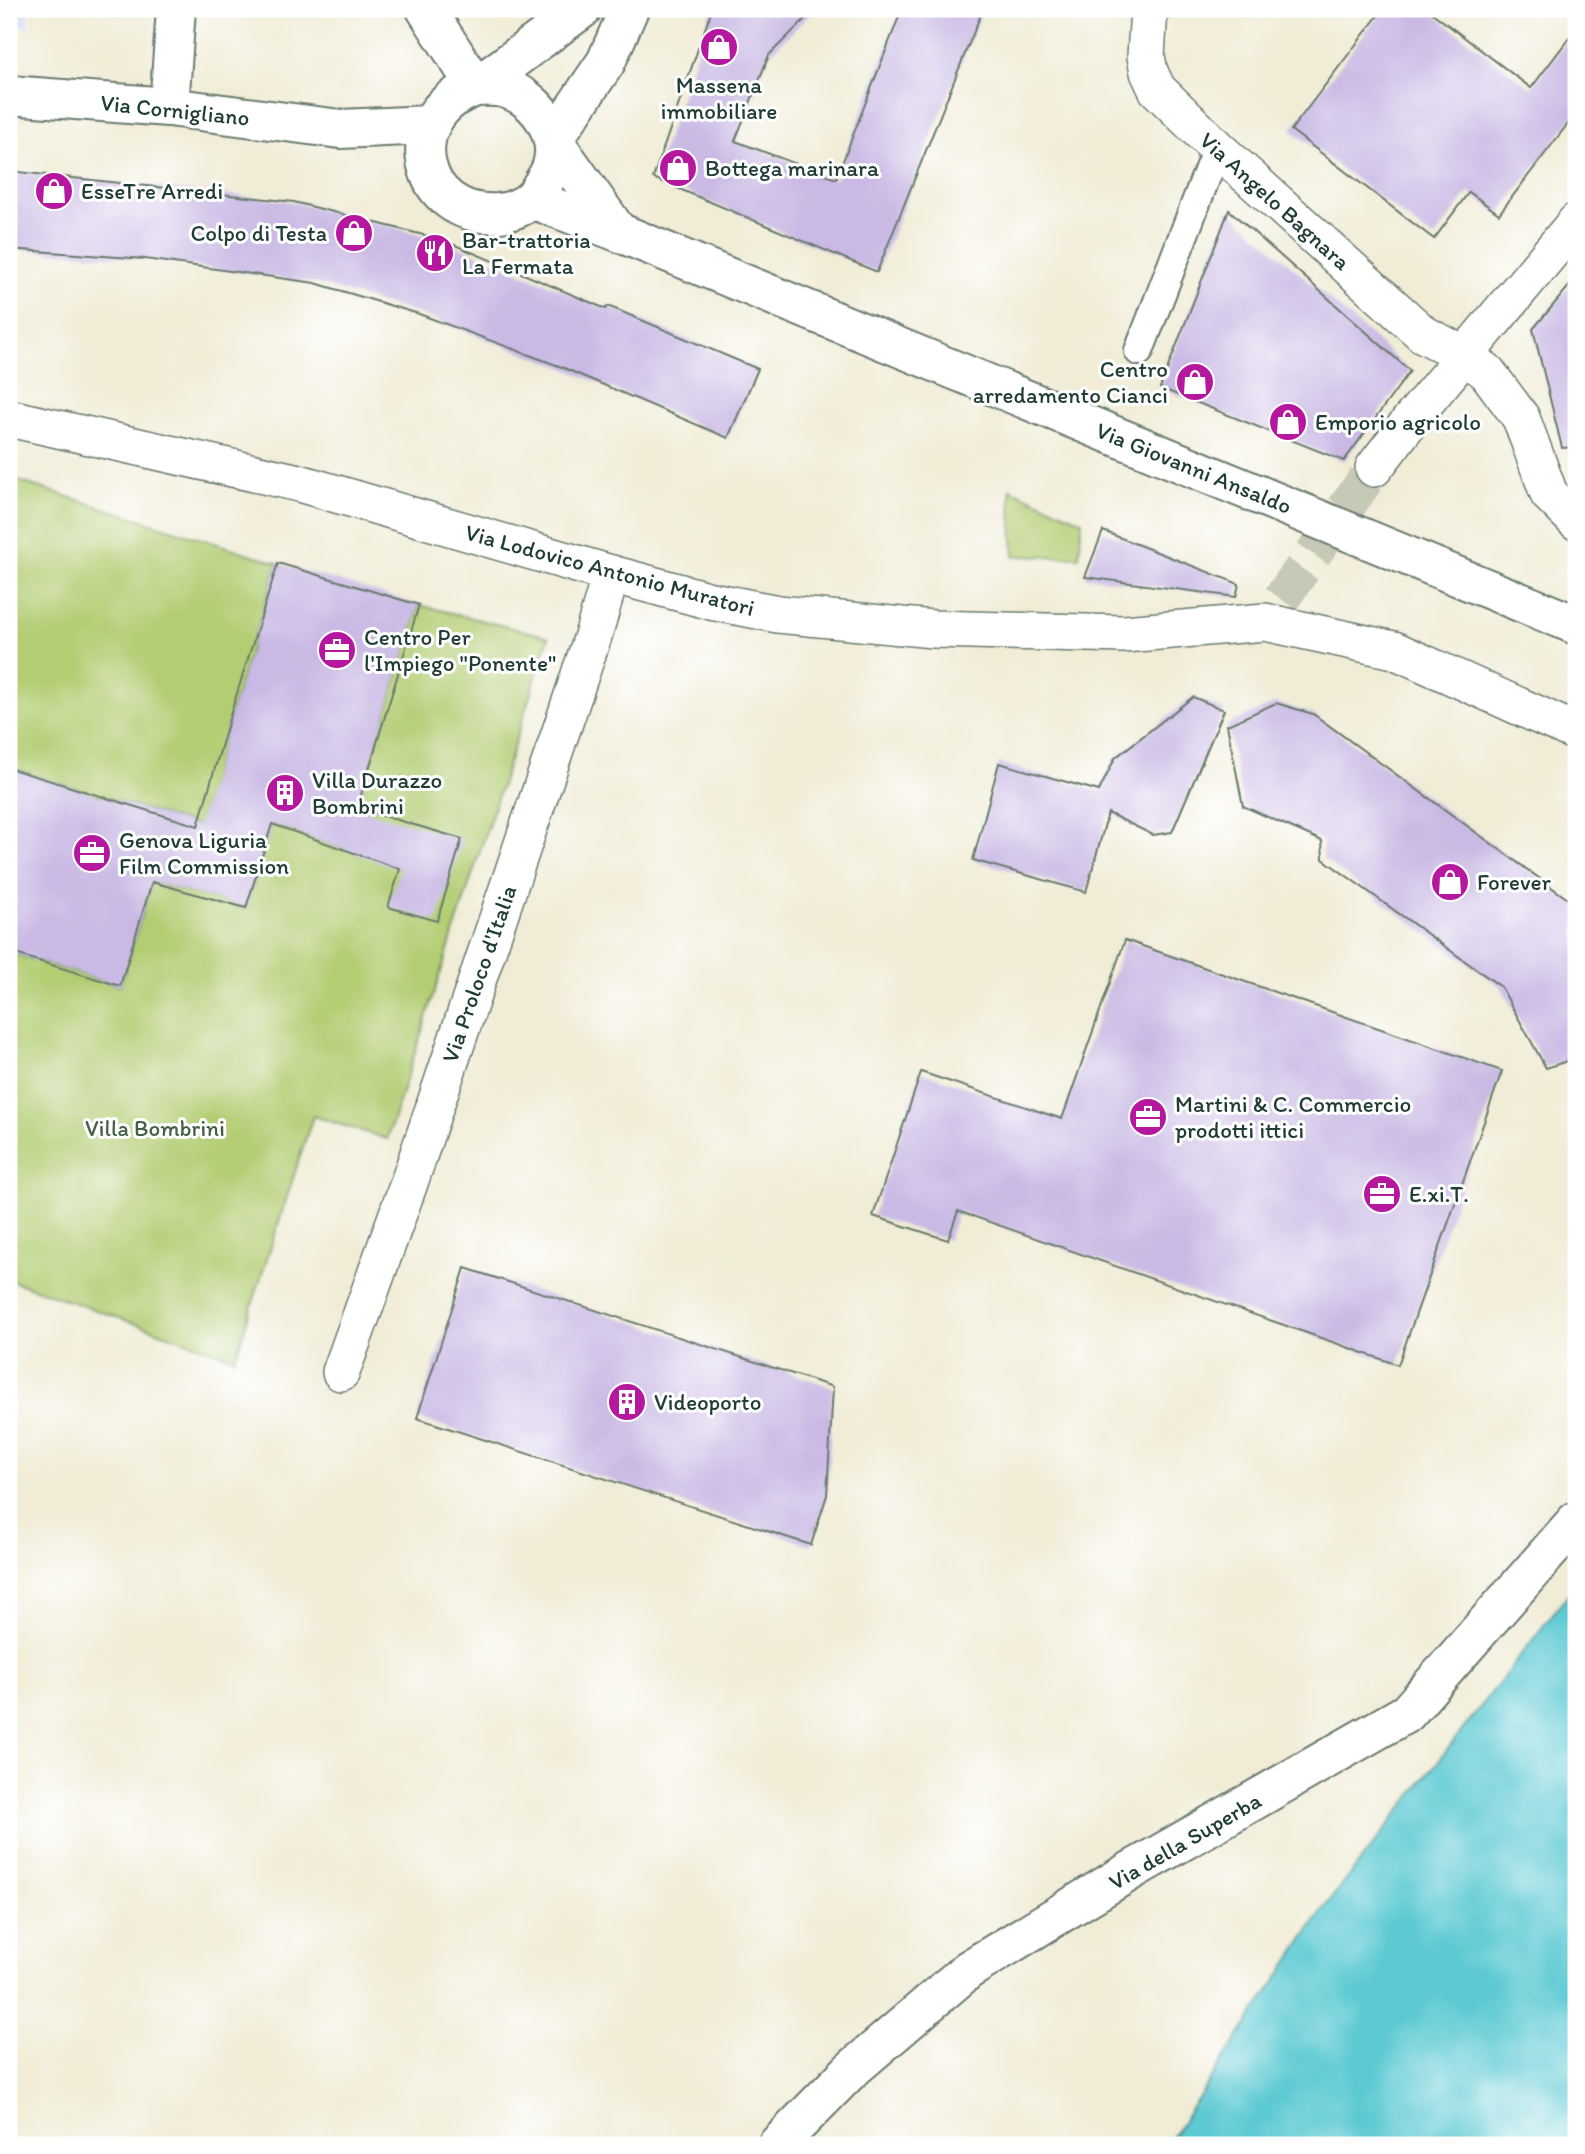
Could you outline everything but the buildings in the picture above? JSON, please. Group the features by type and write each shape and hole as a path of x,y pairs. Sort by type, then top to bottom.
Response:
{"main road":[{"path":"169,107 176,9"},
{"path":"426,9 476,87"},
{"path":"582,9 476,87 448,100 438,111 430,125 425,146 427,166 438,190 458,207 483,214 509,212 532,199 550,172 553,140 606,62 629,9"},
{"path":"476,87 502,87 526,97 544,116 553,140 618,232"},
{"name":"Via Cornigliano","path":"9,95 169,107 340,129 430,125"},
{"name":"Via Cornigliano","path":"340,129 427,166"},
{"name":"Via Giovanni Ansaldo","path":"532,199 1576,625"},
{"name":"Via della Superba","path":"777,2145 850,2071 968,1970 1144,1863 1407,1713 1576,1521"}],"street":[{"name":"Via Angelo Bagnara","path":"1149,9 1146,56 1149,72 1157,89 1217,148 1423,334 1464,355 1487,372 1521,418 1549,494 1576,521"},
{"path":"1139,351 1217,148"},
{"path":"1374,468 1464,355 1576,222"},
{"name":"Via Lodovico Antonio Muratori","path":"9,418 299,483 611,574 711,601 778,614 933,629 1124,634 1273,610 1394,650 1576,732"},
{"name":"Via Proloco d'Italia","path":"341,1372 409,1183 593,636 611,574"}],"shaded area":[{"path":"9,9 28,9 28,27 9,25"}],"green space":[{"path":"9,478 278,563 199,826 9,768"},
{"path":"1010,489 1082,521 1079,557 1014,556"},
{"name":"Villa Bombrini","path":"419,605 549,637 387,1139 313,1116 235,1358 9,1280 9,952 120,986 152,882 246,908 272,824 344,849"}],"water":[{"path":"1576,1584 1576,2145 1167,2145 1324,1908"}],"tunnel":[{"path":"1281,599 1374,468"}],"place":[{"name":"Massena immobiliare","path":"719,47"},
{"name":"Bottega marinara","path":"678,168"},
{"name":"EsseTre Arredi","path":"54,191"},
{"name":"Colpo di Testa","path":"354,233"},
{"name":"Bar-trattoria La Fermata","path":"435,253"},
{"name":"Centro arredamento Cianci","path":"1195,382"},
{"name":"Emporio agricolo","path":"1288,422"},
{"name":"Centro Per l'Impiego \"Ponente\"","path":"337,650"},
{"name":"Villa Durazzo Bombrini","path":"285,793"},
{"name":"Genova Liguria Film Commission","path":"92,853"},
{"name":"Forever","path":"1450,882"},
{"name":"Martini & C. Commercio prodotti ittici","path":"1148,1117"},
{"name":"E.xi.T.","path":"1382,1194"},
{"name":"Videoporto","path":"627,1402"}]}
